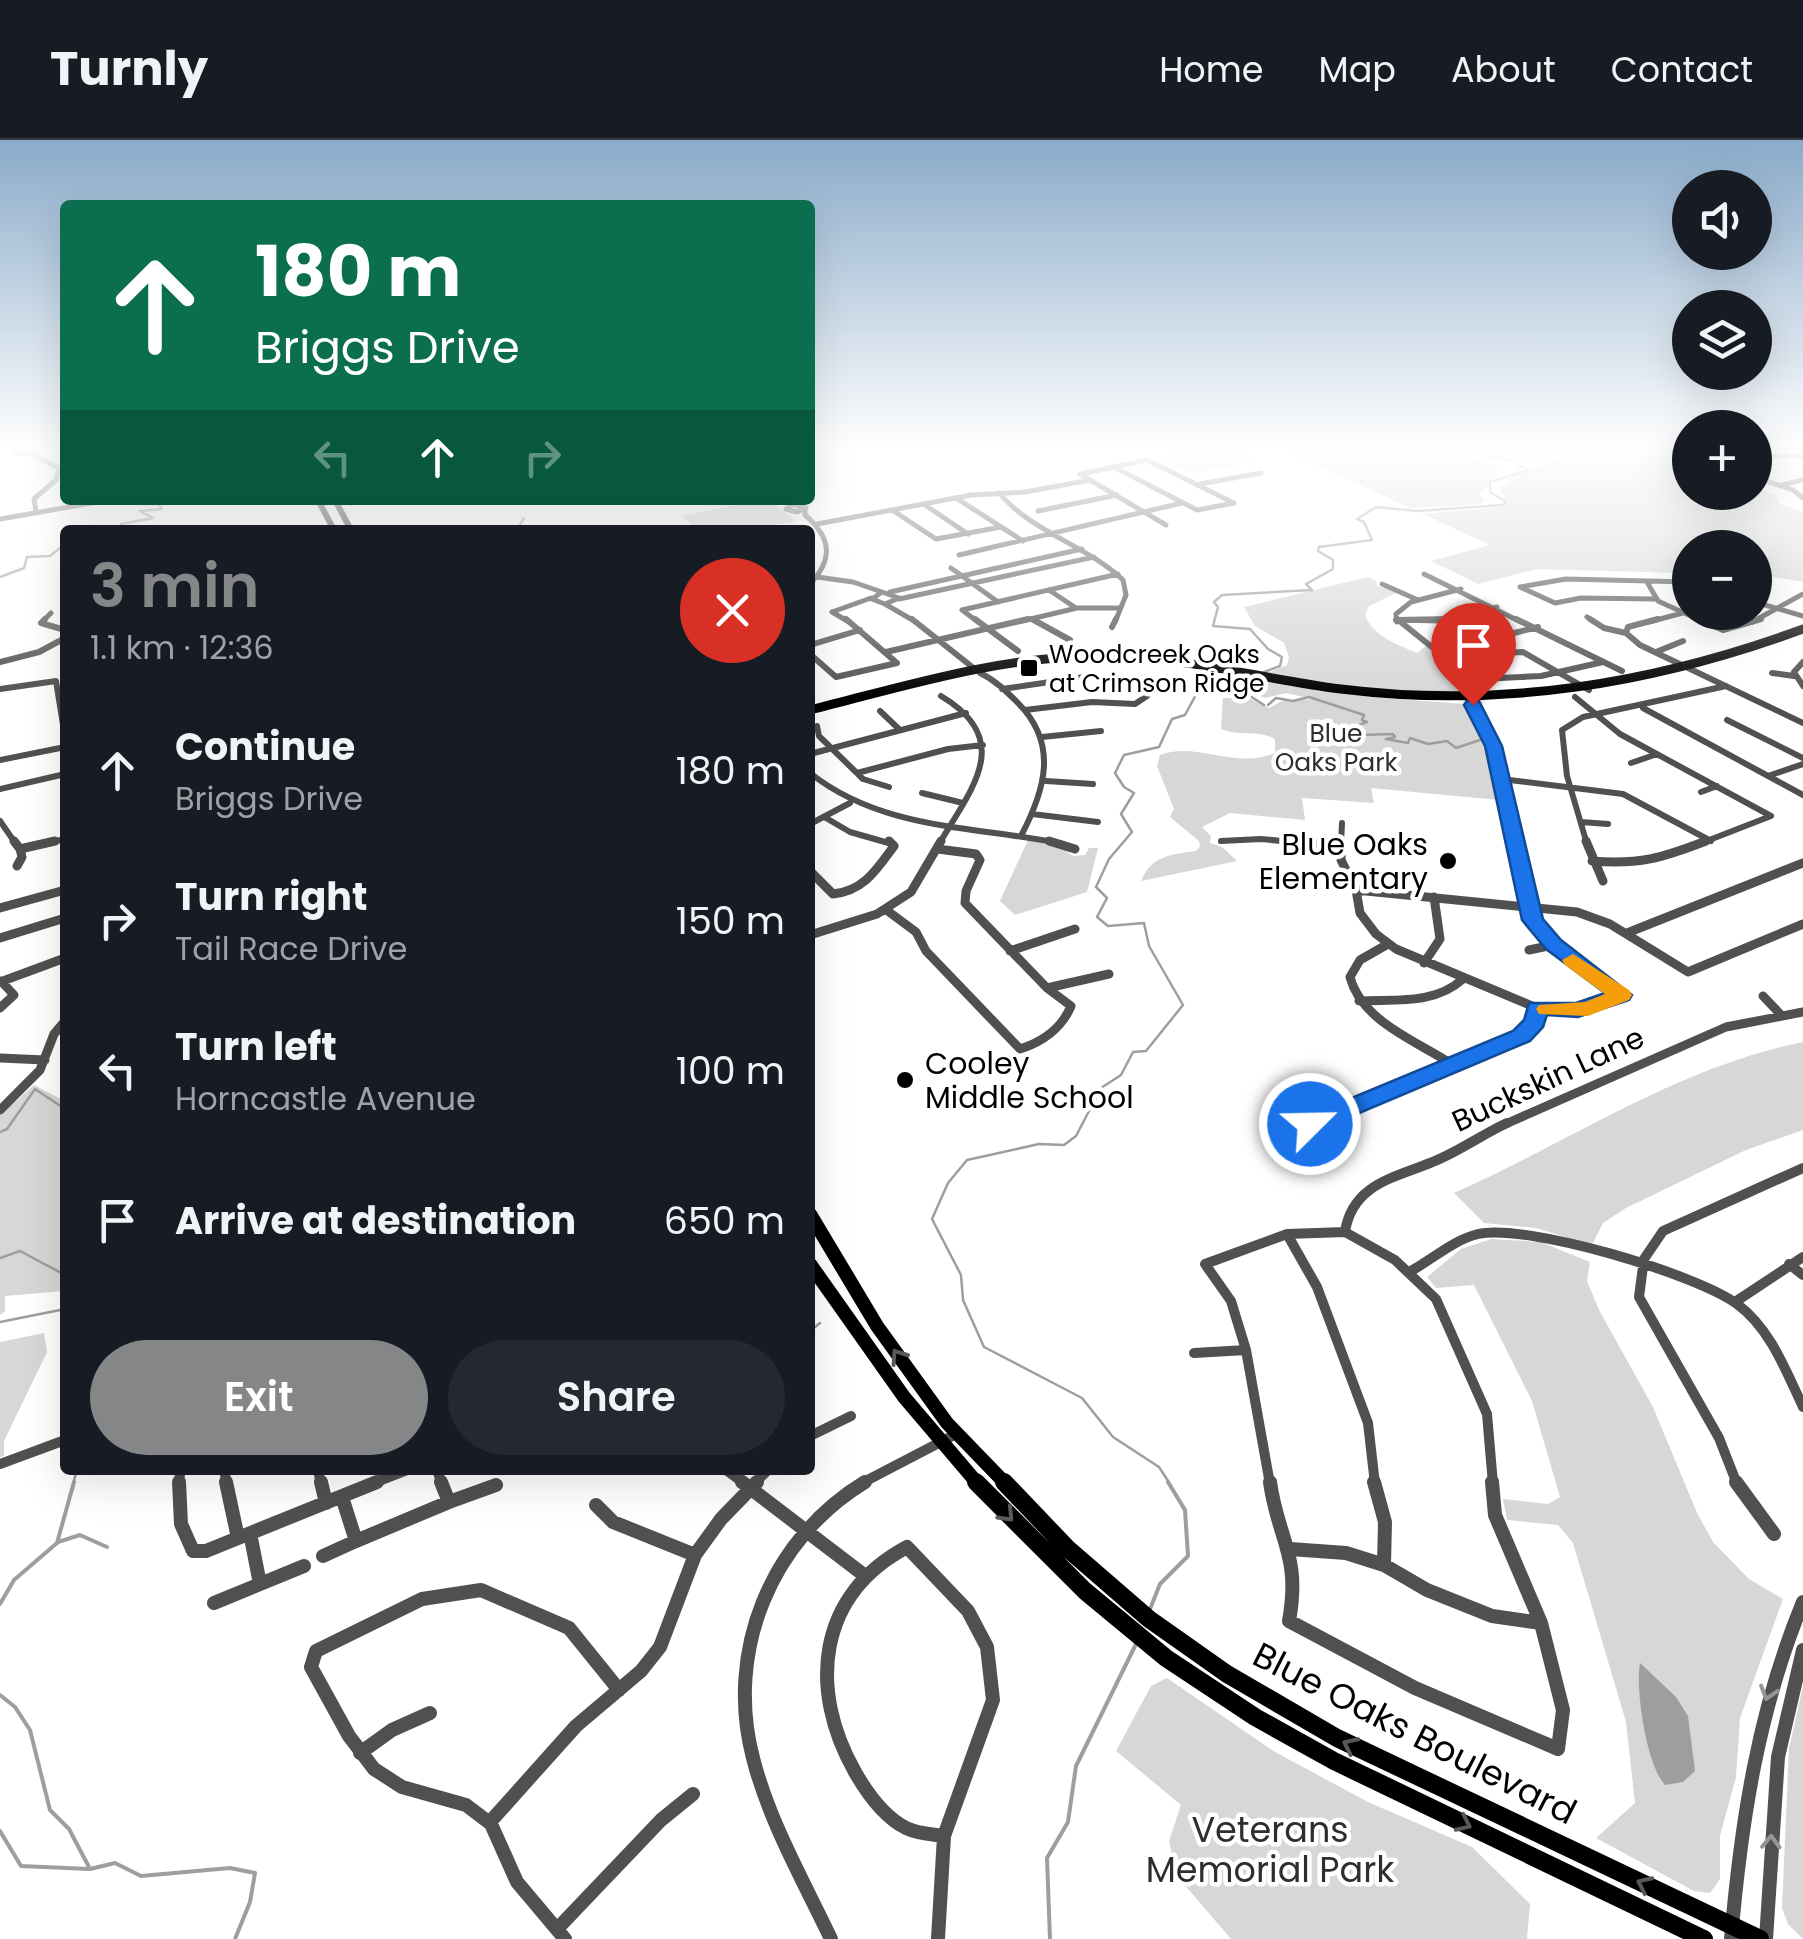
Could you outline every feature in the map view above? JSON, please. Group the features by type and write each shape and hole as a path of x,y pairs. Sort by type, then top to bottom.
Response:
{"main road":[{"path":"978,671 1044,662 1153,662 1377,697 1575,697 1632,688 1803,632"},
{"path":"815,711 1038,659 1120,656 1377,693 1469,699 1589,690 1690,669"},
{"name":"Blue Oaks Boulevard","path":"815,1222 892,1348 956,1434 1066,1548 1171,1636 1260,1696 1337,1738 1732,1932 1763,1939"},
{"name":"Blue Oaks Boulevard","path":"815,1271 940,1444 1028,1537 1166,1658 1255,1717 1334,1761 1704,1939"}],"street":[{"path":"815,530 823,543 823,561 815,573"},
{"path":"815,574 830,552 828,538 822,530"},
{"path":"922,530 935,539 987,530"},
{"path":"962,530 968,534"},
{"path":"1006,530 1023,541"},
{"path":"1049,530 1118,574 1128,589 1112,627"},
{"path":"959,556 1071,530"},
{"path":"876,600 886,592 1082,550"},
{"path":"832,612 1094,557"},
{"path":"950,568 998,602"},
{"path":"1018,651 962,610 1118,574"},
{"path":"1424,574 1622,671"},
{"path":"1520,587 1556,579 1647,582 1672,577"},
{"path":"815,578 853,582 886,592 898,600 901,610"},
{"path":"815,579 864,587 876,600 901,610 1026,710 1042,737 1046,781 1021,836"},
{"path":"1647,582 1656,599"},
{"path":"1382,584 1418,600"},
{"path":"1520,587 1555,604 1581,598 1656,599 1672,606"},
{"path":"1396,620 1400,609 1418,600 1461,589"},
{"path":"1049,590 1077,608"},
{"path":"1772,613 1803,594"},
{"path":"1396,620 1442,621 1496,607"},
{"path":"1772,607 1803,616"},
{"path":"886,652 1077,608 1120,608"},
{"path":"51,612 41,623 60,629"},
{"path":"815,658 836,677 896,662 860,630 832,612"},
{"path":"1626,633 1631,624 1672,615"},
{"path":"1587,617 1803,723"},
{"path":"1032,619 1070,640"},
{"path":"1342,823 1340,846 1345,870 1356,890 1364,921 1388,944 1424,963 1537,1008 1578,1010 1622,995 1553,945 1536,926 1528,906 1492,740 1443,656 1402,629 1396,620"},
{"path":"1514,633 1538,627"},
{"path":"815,644 860,630"},
{"path":"0,662 38,652 60,641"},
{"path":"1482,642 1496,654"},
{"path":"1656,652 1683,642"},
{"path":"1443,656 1523,652 1589,690"},
{"path":"1457,680 1562,672 1603,662"},
{"path":"1794,676 1796,666 1803,662"},
{"path":"1772,673 1794,676 1803,686"},
{"path":"1002,689 1084,677 1154,682 1147,696 1135,704 1092,702 1026,710"},
{"path":"0,689 53,679 60,697"},
{"path":"1603,881 1592,860 1559,734 1569,723 1596,714 1726,686"},
{"path":"815,933 885,909 916,886 963,802 983,762 983,745 966,713 940,696"},
{"path":"1575,697 1658,754 1771,816 1647,863 1592,860"},
{"path":"1642,707 1803,795"},
{"path":"880,711 900,730"},
{"path":"815,753 966,713"},
{"path":"1727,720 1803,761"},
{"path":"817,726 817,732 857,773 872,784 889,787"},
{"path":"1042,737 1101,731"},
{"path":"857,773 948,749 983,745"},
{"path":"0,760 60,748"},
{"path":"1631,763 1658,754"},
{"path":"1768,776 1803,761"},
{"path":"0,788 60,775"},
{"path":"815,778 850,803 1075,849"},
{"path":"1501,779 1634,798 1711,840"},
{"path":"1046,781 1093,784"},
{"path":"1701,792 1717,786"},
{"path":"922,793 963,802"},
{"path":"815,822 850,803"},
{"path":"1032,814 1098,822"},
{"path":"815,876 833,894 844,894 873,876 894,846 888,840 850,832 826,818"},
{"path":"0,822 20,849 22,857 17,866"},
{"path":"1581,822 1608,824"},
{"path":"1221,841 1261,838 1340,846"},
{"path":"20,849 60,840"},
{"path":"885,909 916,932 926,951 1020,1049 1032,1046 1071,1012 1071,1006 1047,988 965,903 966,891 980,860 976,854 938,849"},
{"path":"1627,933 1803,863"},
{"path":"1356,890 1593,916 1692,972 1803,924"},
{"path":"0,908 60,891"},
{"path":"1424,963 1440,939 1434,897"},
{"path":"0,938 60,920"},
{"path":"1010,951 1075,929"},
{"path":"1388,944 1357,964 1352,984 1359,1002 1380,1022 1425,1045 1453,1065"},
{"path":"1529,950 1553,945"},
{"path":"0,1008 14,995 0,982 60,960"},
{"path":"1047,988 1108,974"},
{"path":"1359,1002 1434,996 1464,980"},
{"path":"1762,996 1782,1016"},
{"path":"1310,1124 1522,1036 1535,1022 1537,1008"},
{"name":"Buckskin Lane","path":"1345,1232 1346,1219 1362,1194 1396,1172 1431,1163 1487,1132 1726,1027 1803,1012"},
{"path":"0,1110 31,1081 60,1026"},
{"path":"0,1058 45,1060"},
{"path":"1774,1534 1740,1492 1719,1438 1639,1297 1641,1268 1657,1234 1803,1168"},
{"path":"1345,1232 1371,1243 1412,1271 1436,1299 1487,1414 1496,1515 1541,1623 1563,1710 1558,1749 1415,1688 1289,1621 1294,1587 1290,1549 1272,1498 1246,1350 1232,1301 1205,1264 1287,1234 1345,1232"},
{"path":"1412,1271 1457,1241 1501,1232 1535,1235 1694,1284 1735,1302 1766,1334 1803,1408"},
{"path":"1287,1234 1317,1287 1368,1423 1371,1470 1385,1522 1384,1565"},
{"path":"1735,1302 1803,1257"},
{"path":"1789,1264 1803,1275"},
{"path":"1194,1353 1246,1350"},
{"path":"815,1434 851,1416"},
{"path":"830,1939 758,1776 744,1711 745,1658 759,1606 774,1575 806,1530 848,1492 956,1434"},
{"path":"0,1464 60,1442"},
{"path":"179,1475 177,1483 186,1544 194,1551 206,1551 393,1475"},
{"path":"226,1475 260,1584"},
{"path":"319,1475 326,1502"},
{"path":"439,1475 449,1502"},
{"path":"733,1475 864,1575"},
{"path":"490,1822 576,1726 620,1690 660,1647 695,1554 763,1475"},
{"path":"323,1556 496,1485"},
{"path":"342,1497 356,1542"},
{"path":"596,1505 613,1522 695,1554"},
{"path":"938,1939 944,1836 992,1700 987,1647 968,1611 906,1546 864,1575 836,1624 824,1678 842,1749 871,1800 906,1828 944,1836"},
{"path":"1290,1549 1346,1553 1384,1565 1427,1590 1492,1616 1541,1623"},
{"path":"214,1603 304,1566"},
{"path":"620,1690 570,1628 482,1590 422,1599 316,1651 311,1667 360,1753 399,1786 422,1788 463,1802 490,1822 514,1878 561,1933 662,1820 693,1794"},
{"path":"1732,1932 1742,1820 1759,1728 1767,1694 1803,1602"},
{"path":"1763,1939 1773,1784 1786,1703 1803,1650"},
{"path":"360,1753 392,1730 430,1713"}],"green space":[{"path":"1457,530 1803,530 1803,582 1772,577 1772,530 1672,530 1672,573 1537,569 1478,584 1431,561 1490,545"},
{"name":"Blue Oaks Park","path":"1368,577 1377,586 1398,592 1369,606 1365,615 1369,623 1387,639 1417,653 1429,648 1459,693 1375,690 1265,674 1287,665 1289,657 1284,643 1255,626 1244,607"},
{"name":"Blue Oaks Park","path":"1247,678 1370,697 1465,704 1487,743 1499,800 1371,788 1374,803 1302,798 1305,820 1230,813 1202,827 1211,836 1210,843 1222,847 1237,861 1141,881 1156,861 1196,851 1200,846 1170,817 1174,809 1157,766 1160,755 1188,751 1245,759 1275,753 1275,739 1221,729 1223,698 1249,698 1269,708 1282,701 1313,699 1286,693 1265,698 1234,686"},
{"path":"1028,840 1062,848 1073,856 1098,848 1087,892 1015,915 1000,901"},
{"path":"1803,1042 1803,1130 1746,1150 1626,1208 1603,1223 1592,1245 1536,1228 1484,1223 1454,1193 1668,1087 1711,1069"},
{"path":"34,1085 60,1098 60,1291 5,1296 5,1311 0,1315 0,1115"},
{"path":"1491,1239 1541,1242 1590,1262 1587,1281 1599,1310 1653,1407 1713,1542 1749,1579 1783,1599 1740,1718 1736,1777 1720,1836 1720,1879 1710,1893 1694,1891 1596,1838 1635,1803 1626,1722 1573,1543 1558,1525 1507,1520 1503,1499 1548,1504 1560,1497 1532,1401 1474,1285 1436,1288 1427,1277 1461,1249"},
{"path":"44,1333 47,1352 4,1441 4,1456 0,1457 0,1342"},
{"name":"Veterans Memorial Park","path":"1167,1678 1275,1752 1368,1802 1472,1847 1530,1904 1527,1939 1231,1939 1177,1876 1169,1841 1181,1805 1116,1751 1151,1686"},
{"path":"1803,1686 1803,1939 1788,1924 1782,1908 1789,1748"}],"shaded area":[{"path":"1640,1663 1676,1697 1688,1716 1695,1771 1683,1782 1665,1785 1652,1761 1641,1707"}],"waterway":[{"path":"1264,672 1280,666 1282,657 1268,649 1250,629 1213,626 1218,607 1214,602 1222,595 1312,590 1306,584 1333,569 1333,560 1318,551 1319,547 1372,540 1368,530"},
{"path":"0,577 24,568 27,557 50,556 60,548"},
{"path":"1206,688 1242,676"},
{"path":"1170,1484 1159,1467 1113,1437 1082,1398 984,1347 963,1300 961,1275 932,1219 948,1183 967,1160 1039,1144 1064,1145 1076,1136 1101,1088 1121,1075 1133,1052 1146,1051 1183,1005 1149,946 1144,923 1108,926 1097,917 1107,898 1096,887 1109,859 1132,832 1121,814 1134,793 1124,787 1115,773 1124,755 1159,747 1172,719 1185,715 1198,691 1206,688"},
{"path":"1206,688 1250,696 1264,705"},
{"path":"1268,705 1276,698 1293,701 1309,697 1364,715 1362,720 1367,722 1359,725 1359,735 1393,734 1395,737 1386,739 1408,743 1410,738 1428,744 1447,741 1456,748 1480,740"},
{"path":"0,1132 7,1129 35,1089 60,1106"},
{"path":"0,1258 20,1251 60,1272"},
{"path":"0,1322 60,1310"},
{"path":"815,1327 820,1323"},
{"path":"73,1484 76,1475"},
{"path":"0,1604 14,1580 57,1543 74,1482"},
{"path":"1150,1609 1160,1584 1188,1556 1185,1510 1168,1482"},
{"path":"58,1542 80,1535 107,1547"},
{"path":"1050,1939 1047,1858 1068,1822 1076,1766 1136,1644"},
{"path":"0,1695 15,1707 30,1730 50,1810 69,1829 90,1869 115,1863 141,1876 230,1868 255,1873 250,1902 235,1939"},
{"path":"0,1831 21,1866 89,1869"}],"slow traffic":[{"path":"1547,1009 1588,1009 1622,995 1573,960"}],"place":[{"name":"Woodcreek Oaks at Crimson Ridge","path":"1029,668"},
{"name":"Blue Oaks Elementary","path":"1448,861"},
{"name":"Cooley Middle School","path":"905,1080"}],"route":[{"path":"1310,1124 1522,1036 1535,1022 1537,1008 1578,1010 1622,995 1553,945 1532,920 1494,746 1473,705"}]}
